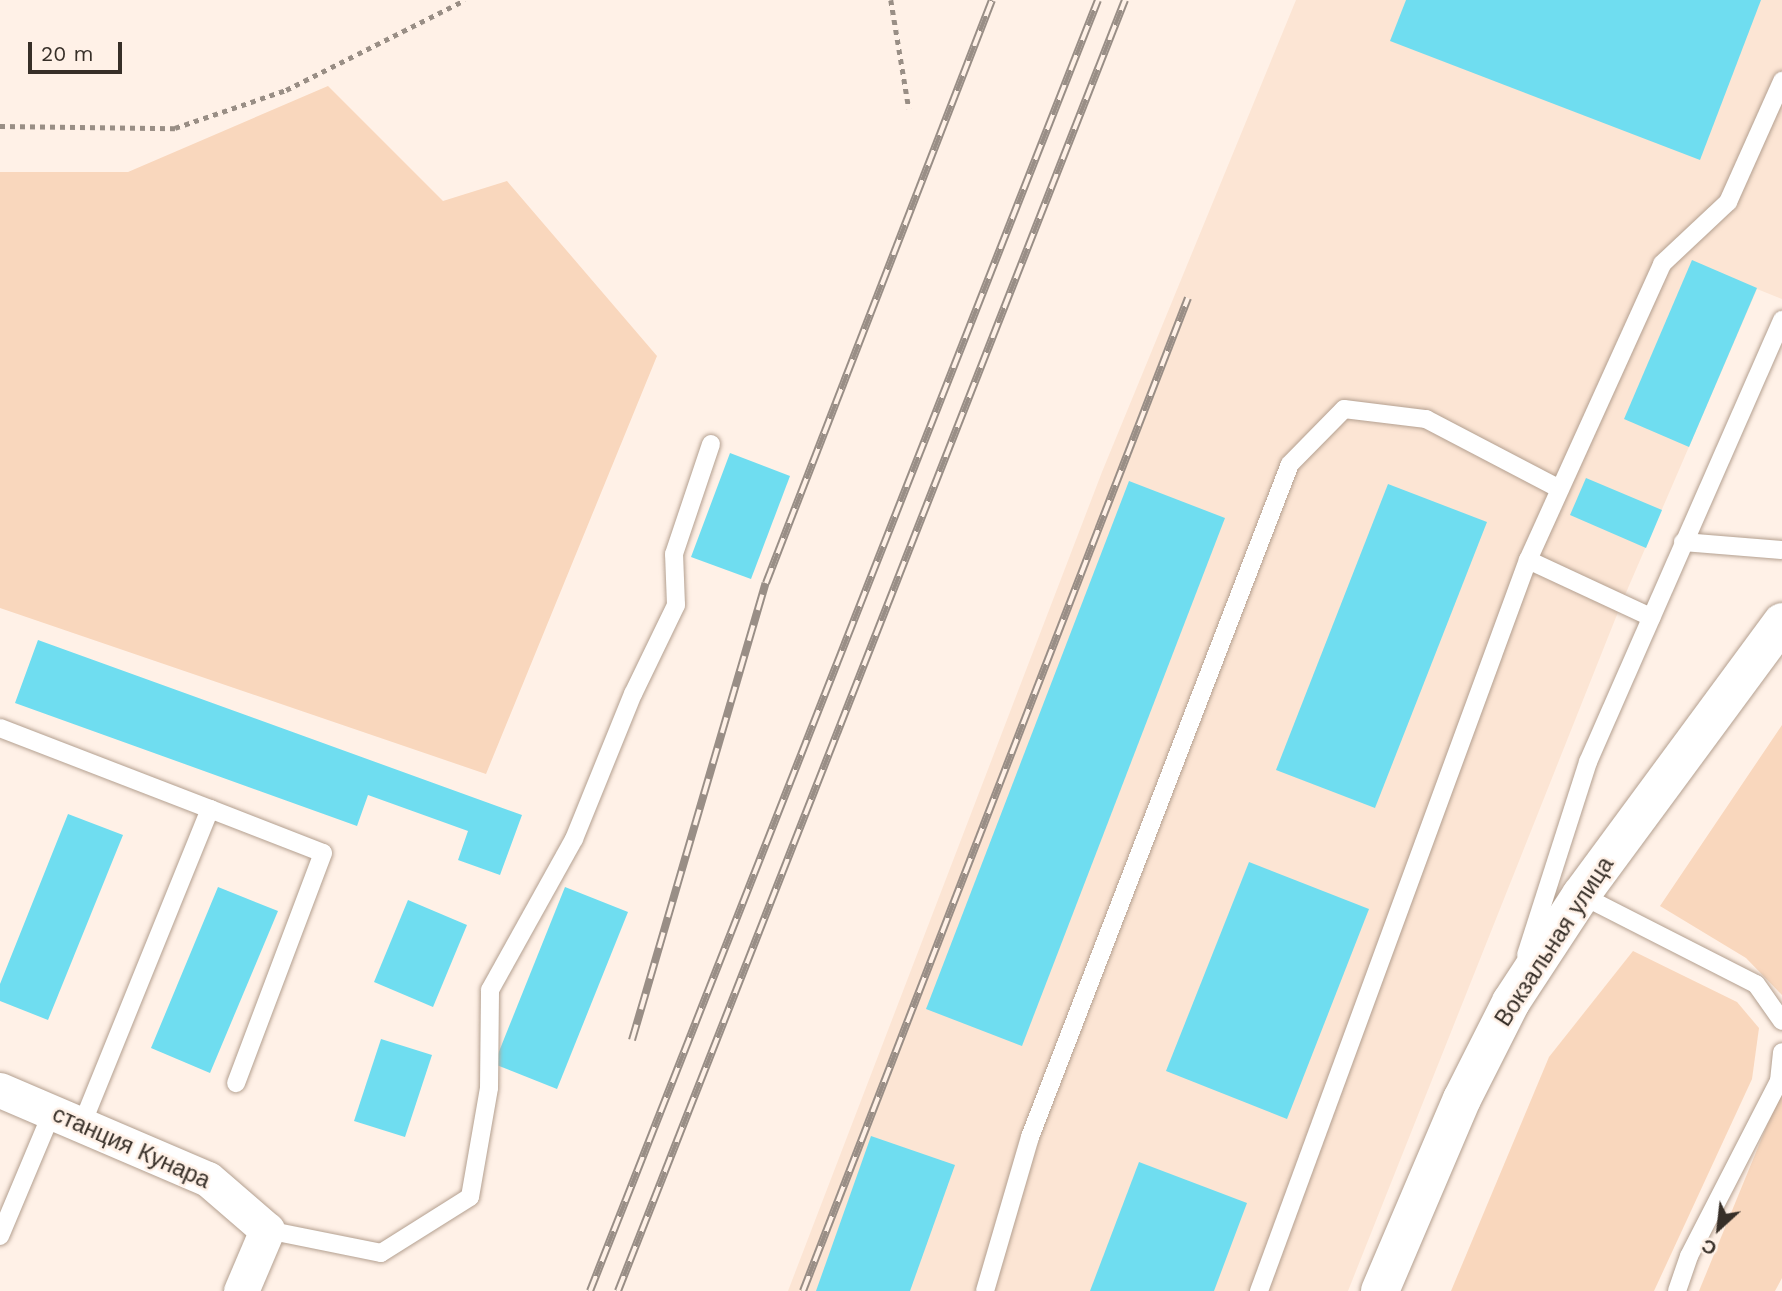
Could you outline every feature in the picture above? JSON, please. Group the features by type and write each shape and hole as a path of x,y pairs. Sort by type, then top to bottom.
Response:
{"main road":[{"name":"Вокзальная улица","path":"1380,1291 1462,1099 1511,1002 1581,895 1782,622"}],"street":[{"name":"станция Кунара","path":"0,1090 208,1179 267,1230"},
{"path":"241,1291 267,1230"}],"lane":[{"path":"1259,1291 1528,560 1662,264 1728,202 1782,81"},
{"path":"1511,1002 1588,762 1782,320"},
{"path":"985,1291 1030,1137 1290,464 1343,409 1426,419 1560,489"},
{"path":"267,1230 381,1253 470,1197 489,1088 490,990 574,839 633,694 676,605 674,554 710,444"},
{"path":"1683,541 1782,550"},
{"path":"1528,560 1651,617"},
{"path":"0,729 323,853 236,1083"},
{"path":"0,1236 67,1118 210,809"},
{"path":"1581,895 1756,984 1782,1021"},
{"path":"1677,1291 1689,1256 1779,1081 1782,1052"}],"path":[{"path":"0,126 175,128 286,90 465,0"},
{"path":"891,0 909,109"}],"shaded area":[{"path":"1296,0 1782,0 1782,299 1757,289 1622,602 1348,1291 788,1291 1102,472"},
{"path":"328,86 443,201 507,181 657,356 486,774 0,608 0,172 128,172"},
{"path":"1782,725 1782,995 1746,958 1660,906"},
{"path":"1633,951 1737,1002 1759,1028 1752,1079 1654,1291 1451,1291 1549,1057"},
{"path":"1782,1089 1782,1278 1775,1291 1699,1291"}],"building":[{"path":"1406,0 1761,0 1700,160 1390,41"},
{"path":"1692,260 1757,288 1689,447 1624,419"},
{"path":"730,453 790,476 751,579 691,557"},
{"path":"1586,478 1662,510 1646,548 1570,515"},
{"path":"1129,481 1225,518 1022,1046 926,1009"},
{"path":"1388,484 1487,522 1375,808 1276,770"},
{"path":"38,640 522,815 500,875 458,860 468,831 368,795 357,826 15,703"},
{"path":"68,814 123,835 48,1020 0,1001 0,984"},
{"path":"1249,862 1369,909 1287,1119 1166,1071"},
{"path":"218,887 278,911 210,1073 151,1048"},
{"path":"565,887 628,912 557,1089 494,1064"},
{"path":"408,900 467,925 433,1007 374,982"},
{"path":"381,1039 432,1055 405,1137 354,1121"},
{"path":"871,1136 955,1165 910,1291 816,1291"},
{"path":"1139,1162 1247,1203 1214,1291 1090,1291"}],"railway":[{"path":"632,1040 766,583 992,0"},
{"path":"590,1291 1098,0"},
{"path":"618,1291 1125,0"},
{"path":"803,1291 1188,298"}]}
